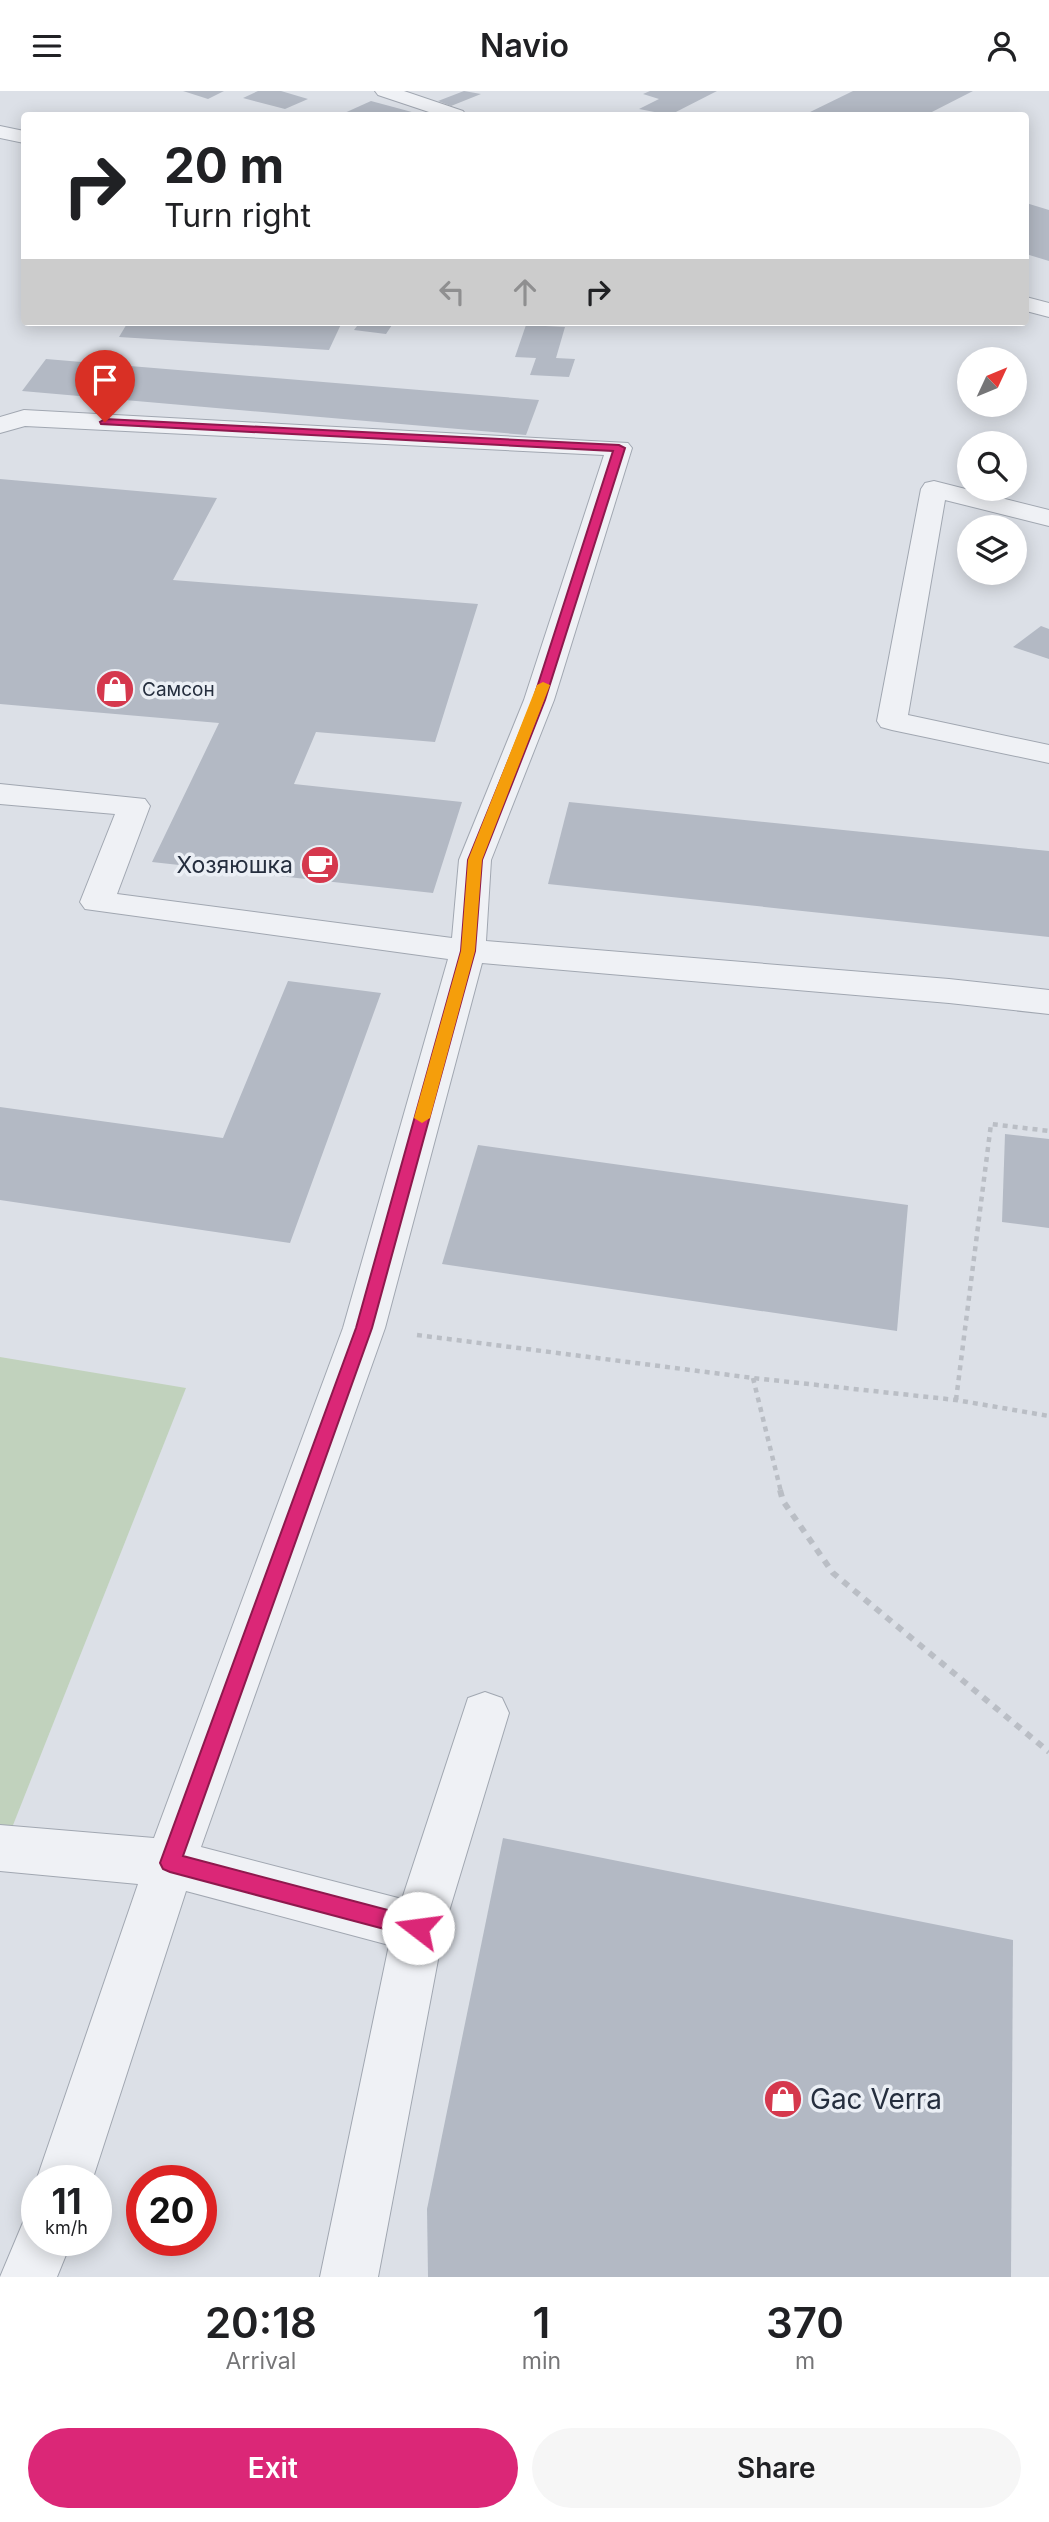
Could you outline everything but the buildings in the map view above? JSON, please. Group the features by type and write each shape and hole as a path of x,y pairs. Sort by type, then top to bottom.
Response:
{"street":[{"path":"385,91 447,112"},
{"path":"0,132 21,136"},
{"path":"1029,305 1049,310"},
{"path":"0,425 24,418 619,448 539,700 475,860 468,951 364,1328 170,1863 69,2165"},
{"path":"1049,518 934,489 892,722 1049,754"},
{"path":"0,794 134,806 97,902 468,951 1049,1002"},
{"path":"349,2277 418,1928 485,1713"},
{"path":"0,1848 170,1863 418,1928"},
{"path":"27,2277 44,2240 44,2277"}],"path":[{"path":"956,1400 991,1124 1049,1131"},
{"path":"364,1328 753,1378 956,1400 1049,1416"},
{"path":"753,1378 783,1501 833,1573 1049,1752"}],"green space":[{"path":"0,1357 186,1388 0,1858"}],"slow traffic":[{"path":"422,1118 468,951 475,860 543,685"}],"place":[{"name":"Самсон","path":"115,689"},
{"name":"Хозяюшка","path":"320,865"},
{"name":"Gac Verra","path":"783,2099"}],"route":[{"path":"105,422 619,448 539,700 475,860 468,951 364,1328 170,1863 418,1928"}]}
